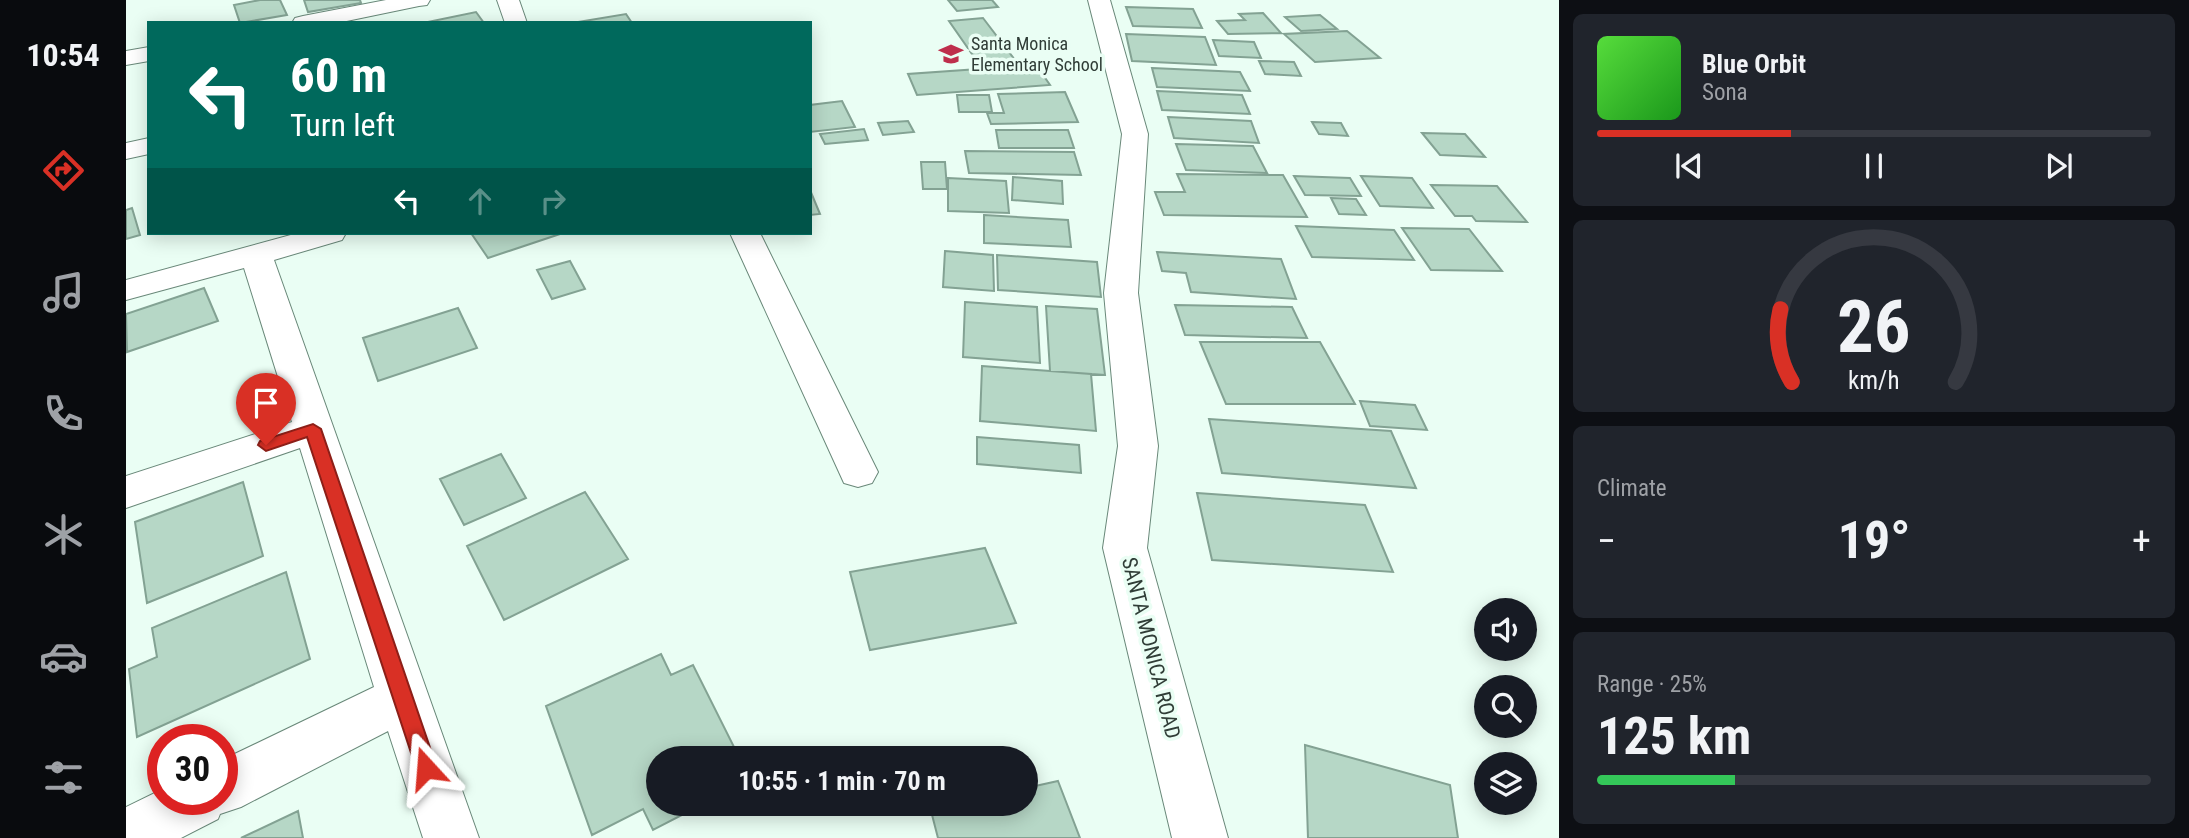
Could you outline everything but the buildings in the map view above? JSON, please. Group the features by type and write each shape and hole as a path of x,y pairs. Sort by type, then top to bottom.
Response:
{"street":[{"path":"313,21 419,0"},
{"path":"508,0 515,21"},
{"name":"SANTA MONICA ROAD","path":"1099,0 1135,134 1121,293 1138,446 1125,548 1200,838"},
{"path":"126,58 147,54"},
{"path":"126,151 147,146"},
{"path":"126,290 324,235"},
{"path":"746,235 859,472"},
{"path":"256,255 451,838"},
{"path":"126,492 313,429"},
{"path":"238,780 402,698"},
{"path":"126,836 169,815"}],"place":[{"name":"Santa Monica Elementary School","path":"951,54"}],"route":[{"path":"266,445 313,429 426,768"}]}
